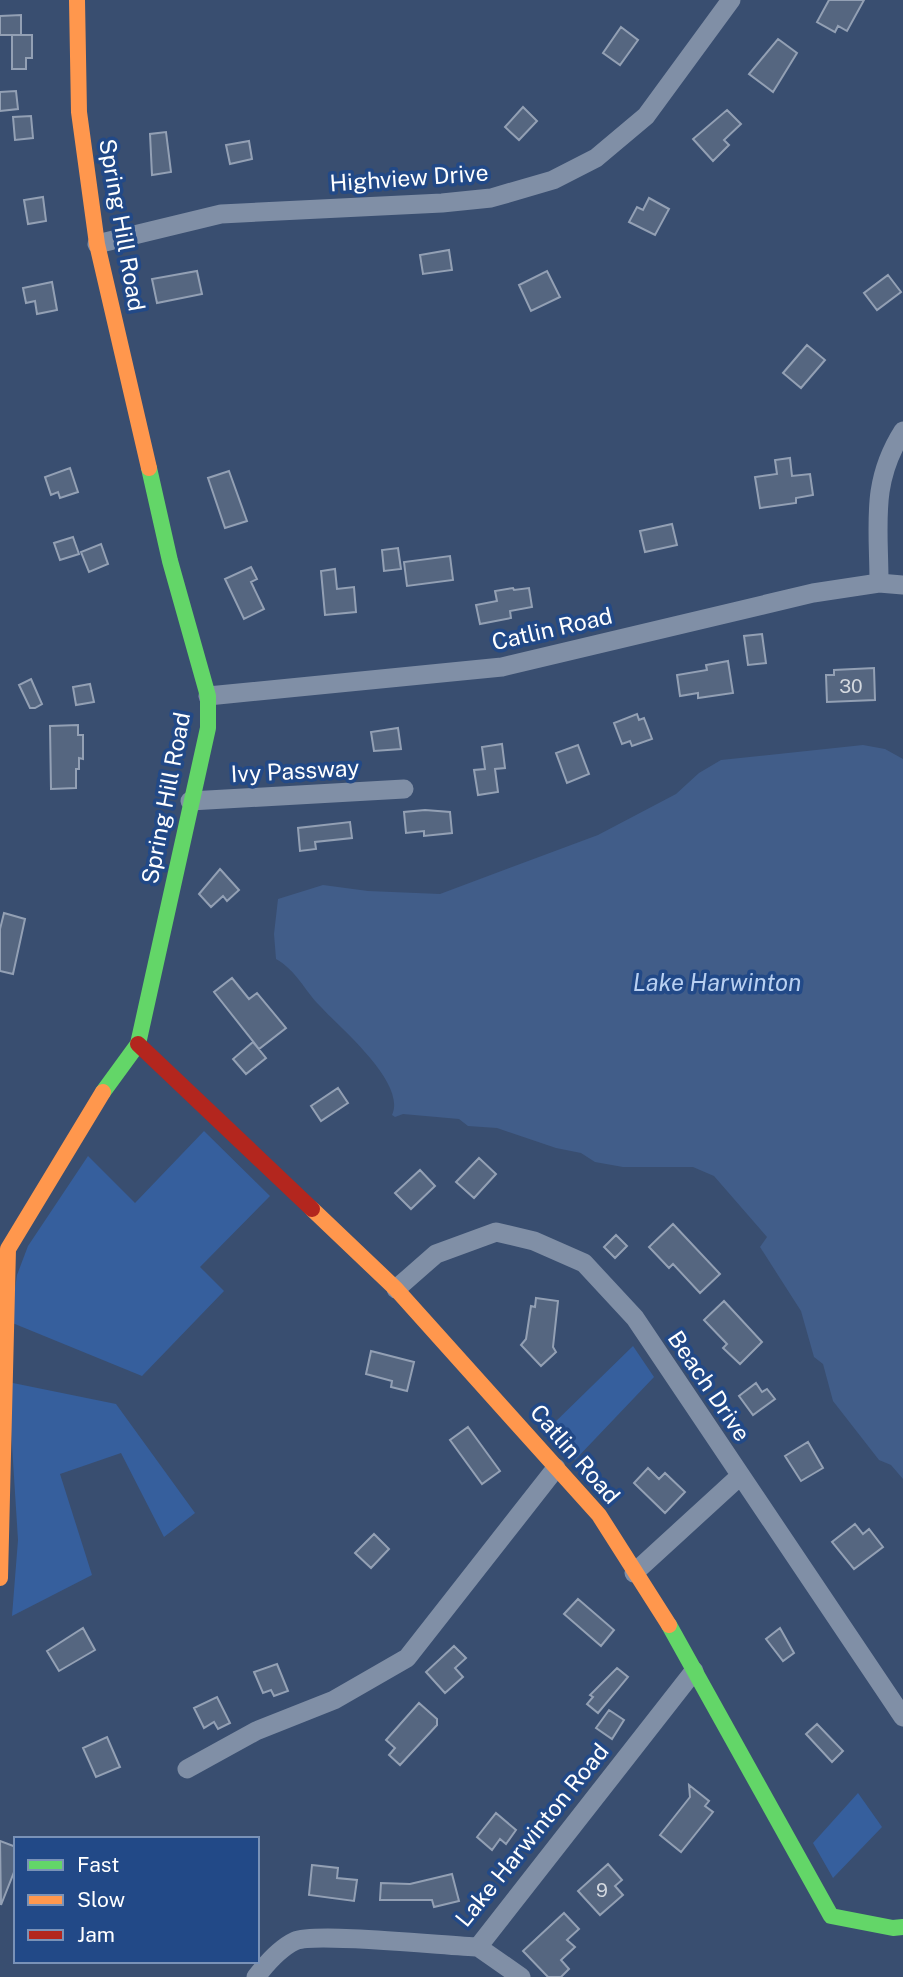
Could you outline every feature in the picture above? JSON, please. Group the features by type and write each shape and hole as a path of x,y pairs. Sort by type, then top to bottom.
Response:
{"street":[{"name":"Spring Hill Road","path":"0,1578 8,1249 109,1082 138,1044 208,728 208,696 170,561 97,244 79,112 77,0"},
{"name":"Highview Drive","path":"97,244 221,214 454,202 491,198 553,180 596,158 646,116 731,0"},
{"path":"879,583 878,487 891,450 903,431"},
{"name":"Catlin Road","path":"208,696 502,667 813,593 879,583 903,585"},
{"name":"Ivy Passway","path":"190,801 404,789"},
{"name":"Catlin Road","path":"138,1044 396,1289 599,1515 670,1627 831,1916 903,1927"},
{"name":"Beach Drive","path":"396,1289 436,1254 496,1232 534,1241 584,1263 635,1318 903,1717"},
{"path":"187,1769 256,1731 334,1700 408,1658 556,1468"},
{"path":"634,1573 740,1476"},
{"name":"Lake Harwinton Road","path":"256,1977 269,1961 296,1940 324,1938 478,1947 694,1671"},
{"path":"478,1947 521,1977"}],"shaded area":[{"path":"204,1131 270,1196 200,1267 224,1291 142,1376 10,1322 17,1275 28,1246 88,1156 135,1203"},
{"path":"633,1346 654,1377 575,1460 550,1427"},
{"path":"8,1382 116,1404 195,1513 164,1537 121,1453 60,1474 92,1575 12,1616 18,1540"},
{"path":"858,1793 882,1827 833,1878 813,1843"}],"water":[{"name":"Lake Harwinton","path":"863,745 885,749 903,759 903,1479 891,1465 879,1460 833,1401 823,1364 814,1357 801,1311 760,1247 767,1237 714,1176 693,1167 623,1167 595,1162 581,1153 556,1148 497,1128 468,1126 459,1119 403,1114 395,1117 392,1115 394,1102 390,1088 381,1072 356,1042 314,1000 295,975 276,959 274,934 278,899 323,885 368,891 440,894 598,835 676,794 699,773 721,760"}],"building":[{"path":"829,0 864,0 847,31 838,26 835,32 817,22"},
{"path":"21,15 21,35 0,35 0,16"},
{"path":"621,27 638,40 620,65 603,53"},
{"path":"12,35 32,35 32,58 26,58 26,69 12,69"},
{"path":"778,39 797,53 773,92 749,74"},
{"path":"16,91 18,109 0,111 0,92"},
{"path":"523,107 537,121 519,140 505,127"},
{"path":"727,110 741,124 724,140 729,145 713,161 693,139"},
{"path":"31,116 33,138 15,140 13,117"},
{"path":"166,132 171,172 152,175 150,134"},
{"path":"249,141 252,159 230,164 226,145"},
{"path":"43,197 46,221 28,224 24,200"},
{"path":"649,198 669,209 655,235 629,222 637,207 643,210"},
{"path":"449,250 452,270 423,274 420,255"},
{"path":"197,271 202,294 157,303 152,279"},
{"path":"547,271 560,297 531,311 519,285"},
{"path":"888,275 901,292 877,310 864,293"},
{"path":"52,282 57,310 37,314 35,301 26,303 23,288"},
{"path":"807,345 825,360 801,388 783,373"},
{"path":"790,458 792,476 810,474 813,495 796,498 796,503 760,508 755,477 777,474 775,460"},
{"path":"70,468 78,492 60,498 58,492 51,495 45,477"},
{"path":"229,471 247,521 225,528 208,478"},
{"path":"672,524 677,545 645,552 640,531"},
{"path":"73,537 79,554 60,560 54,543"},
{"path":"101,544 108,564 89,572 81,552"},
{"path":"398,548 401,569 384,571 382,550"},
{"path":"450,556 453,580 407,586 404,562"},
{"path":"251,567 257,579 251,582 264,609 244,619 225,579"},
{"path":"335,569 337,589 354,587 356,612 325,615 321,571"},
{"path":"529,588 532,607 510,611 511,618 480,624 476,605 497,601 495,591"},
{"path":"762,634 766,663 748,665 744,636"},
{"path":"728,661 733,693 698,698 698,693 680,696 677,675 707,670 706,665"},
{"path":"874,668 875,700 827,702 826,675 834,675 834,670"},
{"path":"31,679 42,704 35,708 30,708 19,685"},
{"path":"90,684 94,702 76,705 73,687"},
{"path":"637,714 639,720 644,718 652,739 632,746 630,741 622,744 614,723"},
{"path":"78,725 78,735 83,735 83,759 79,758 79,769 76,769 76,788 51,789 50,726"},
{"path":"398,728 401,749 374,751 371,732"},
{"path":"502,744 505,768 495,769 498,792 478,795 474,770 485,769 482,747"},
{"path":"578,745 589,774 567,783 556,753"},
{"path":"404,812 450,812 452,833 424,836 424,831 406,833"},
{"path":"350,822 352,838 315,842 316,849 300,851 298,828"},
{"path":"220,869 239,890 227,901 223,896 211,907 199,894"},
{"path":"4,913 25,919 13,974 0,971 0,929"},
{"path":"232,978 249,999 257,993 286,1028 259,1049 214,992"},
{"path":"253,1042 266,1058 246,1074 233,1059"},
{"path":"338,1088 348,1103 321,1121 311,1106"},
{"path":"479,1158 496,1174 474,1198 456,1182"},
{"path":"420,1170 435,1186 411,1209 395,1193"},
{"path":"673,1224 720,1274 700,1293 673,1264 669,1268 649,1247"},
{"path":"616,1235 627,1246 615,1258 604,1247"},
{"path":"536,1298 558,1301 553,1347 556,1352 541,1366 521,1345 526,1339 531,1306 535,1307"},
{"path":"724,1301 762,1342 740,1364 723,1348 727,1344 704,1320"},
{"path":"371,1351 414,1362 407,1391 391,1387 392,1381 366,1374"},
{"path":"756,1383 762,1392 767,1389 775,1399 753,1415 739,1396"},
{"path":"468,1427 500,1471 482,1484 450,1440"},
{"path":"808,1442 823,1468 801,1481 785,1456"},
{"path":"648,1468 659,1479 665,1473 685,1492 665,1513 634,1483"},
{"path":"855,1524 863,1534 869,1529 883,1547 854,1569 832,1542"},
{"path":"374,1534 389,1549 371,1568 355,1553"},
{"path":"578,1599 614,1630 601,1646 564,1614"},
{"path":"83,1628 95,1650 59,1671 47,1651"},
{"path":"780,1628 794,1653 783,1661 766,1639"},
{"path":"454,1646 466,1658 455,1668 463,1677 445,1693 426,1672"},
{"path":"277,1664 288,1691 274,1696 271,1690 263,1693 254,1672"},
{"path":"617,1668 628,1677 598,1713 587,1704 593,1697 590,1695"},
{"path":"217,1697 230,1723 218,1729 214,1722 204,1728 194,1708"},
{"path":"419,1703 437,1719 437,1725 400,1765 389,1755 395,1748 386,1740"},
{"path":"609,1710 624,1720 612,1739 596,1728"},
{"path":"817,1724 843,1751 832,1762 806,1734"},
{"path":"107,1737 120,1767 96,1777 83,1748"},
{"path":"689,1785 709,1801 705,1806 713,1812 681,1852 660,1835 690,1797"},
{"path":"496,1813 516,1830 506,1844 500,1839 492,1850 477,1837"},
{"path":"0,1841 14,1846 14,1872 1,1905"},
{"path":"608,1864 622,1880 615,1886 623,1895 600,1915 578,1891"},
{"path":"312,1865 338,1868 337,1878 357,1880 354,1901 309,1895"},
{"path":"452,1874 459,1901 434,1907 432,1900 380,1900 381,1883 410,1884"},
{"path":"564,1913 579,1929 567,1940 575,1947 561,1960 569,1969 561,1977 548,1977 523,1951"}],"traffic: fast":[{"path":"103,1092 138,1044 208,728 208,696 170,561 149,468"},
{"path":"669,1625 831,1916 893,1928 903,1927"}],"traffic: slow":[{"path":"77,0 79,112 97,244 149,468"},
{"path":"0,1578 8,1249 103,1092"},
{"path":"312,1209 396,1289 599,1515 669,1625"}],"traffic: jam":[{"path":"138,1044 312,1209"}]}
